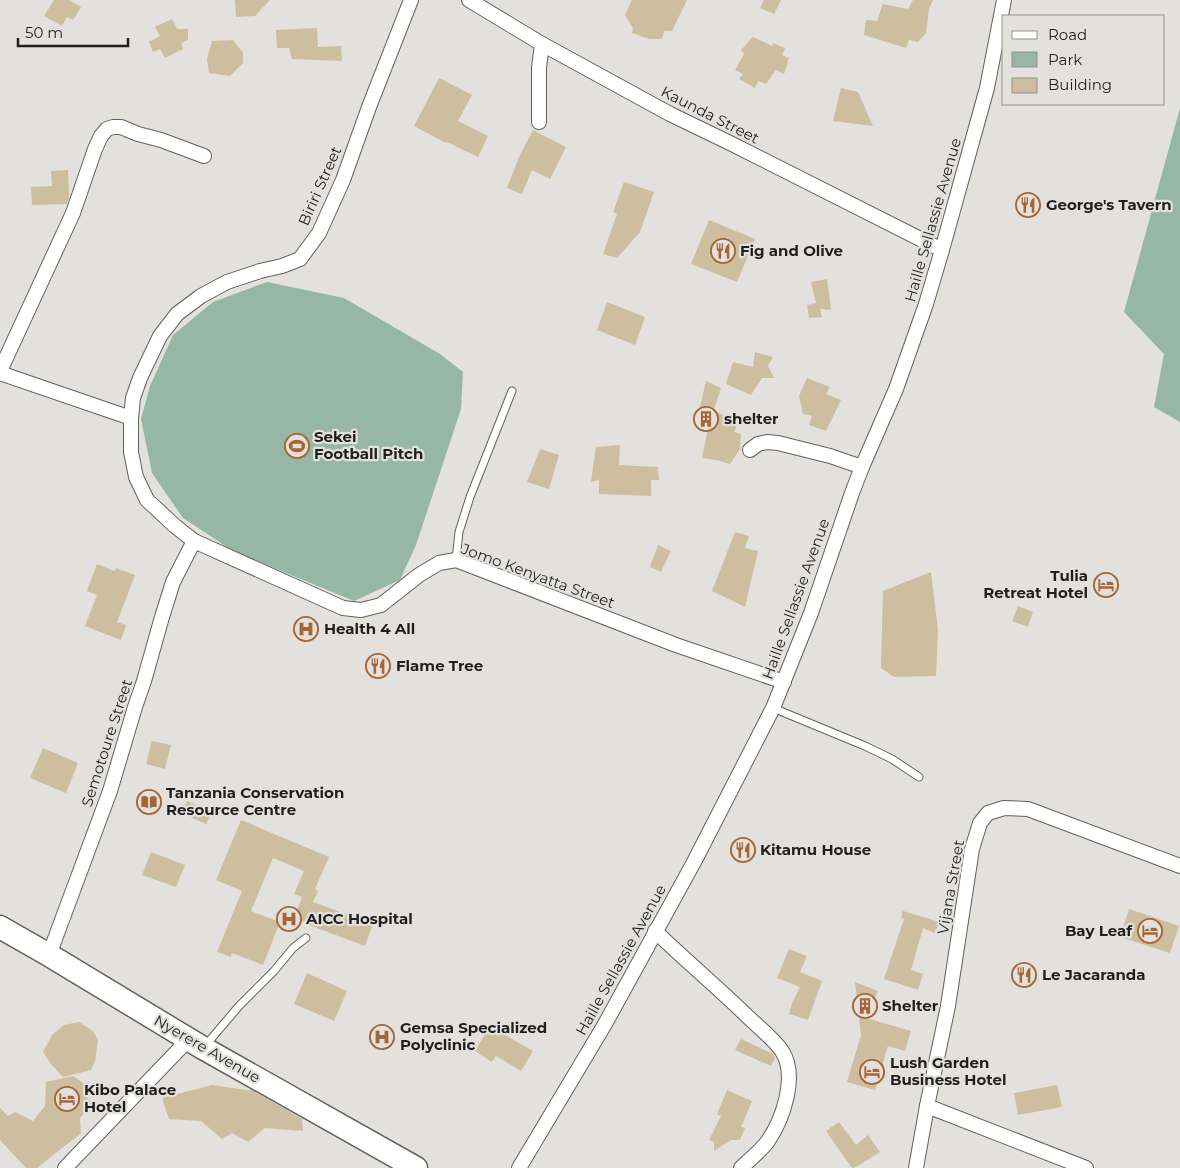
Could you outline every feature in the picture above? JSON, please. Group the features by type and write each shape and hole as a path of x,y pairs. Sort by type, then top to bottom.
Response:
{"main road":[{"name":"Nyerere Avenue","path":"0,927 196,1044 416,1168"}],"street":[{"name":"Biriri Street","path":"131,418 133,398 140,378 160,336 176,314 201,296 227,282 260,270 282,266 300,259 319,233 343,180 411,0"},
{"name":"Kaunda Street","path":"468,0 542,44 670,114 730,142 942,250"},
{"name":"Haille Sellassie Avenue","path":"518,1168 605,1024 694,862 774,708 811,614 844,514 906,364 926,304 986,88 1004,0"},
{"path":"539,122 539,68 542,44"},
{"path":"131,418 0,372 73,213 95,149 101,136 107,129 121,127 204,156"},
{"name":"Jomo Kenyatta Street","path":"131,418 131,452 136,477 147,500 175,526 194,541 343,608 361,610 382,605 419,575 439,563 456,560 676,645 784,682"},
{"path":"750,450 758,444 767,442 778,443 830,456 862,467"},
{"name":"Semotoure Street","path":"49,955 110,791 173,582 194,541"},
{"name":"Vijana Street","path":"916,1168 948,1006 972,849 980,822 988,814 1004,808 1028,809 1180,866"},
{"path":"655,931 726,995 770,1037 783,1053 789,1072 789,1087 778,1124 767,1142 742,1168"},
{"path":"65,1168 196,1044"},
{"path":"927,1106 1086,1168"}],"lane":[{"path":"456,560 459,532 470,497 512,391"},
{"path":"774,708 865,746 919,777"},
{"path":"196,1044 239,1006 274,971 293,948 306,938"}],"green space":[{"path":"1180,108 1180,422 1154,407 1164,354 1124,312"},
{"name":"Sekei Football Pitch","path":"267,282 344,298 440,354 463,372 461,409 416,545 400,580 354,601 233,551 183,518 152,473 141,419 150,386 173,335 213,302"}],"building":[{"path":"54,0 69,0 81,7 73,20 67,17 62,26 44,16"},
{"path":"235,0 270,0 255,16 236,17"},
{"path":"632,0 687,0 672,31 664,31 662,39 649,39 632,33 633,28 625,15"},
{"path":"764,0 781,0 774,14 760,8"},
{"path":"913,0 933,0 929,9 926,33 918,42 909,40 906,48 864,35 866,20 877,21 883,4 908,9"},
{"path":"172,19 177,29 188,29 188,40 181,43 183,49 165,58 160,49 153,52 149,42 160,36 155,27"},
{"path":"317,28 318,47 341,46 342,61 292,59 289,48 277,48 276,30"},
{"path":"753,37 772,46 773,43 785,48 782,55 789,58 784,74 776,70 766,84 758,81 755,88 739,79 743,74 735,70 744,54 741,50"},
{"path":"233,40 243,53 243,63 230,76 209,73 207,59 212,41"},
{"path":"439,78 472,95 458,121 488,136 478,157 414,126"},
{"path":"841,88 858,92 873,126 833,121"},
{"path":"533,130 566,147 550,179 532,170 522,194 507,188 519,157"},
{"path":"68,170 69,197 67,204 32,205 31,187 52,186 51,171"},
{"path":"624,182 654,192 640,232 617,258 603,254 617,214 613,212"},
{"name":"Fig and Olive","path":"709,220 755,239 737,282 691,264"},
{"path":"827,279 831,310 820,309 822,317 809,318 807,305 816,303 811,282"},
{"path":"607,302 645,317 635,345 597,330"},
{"path":"755,352 773,357 768,366 774,378 762,378 751,395 726,384 733,362 753,367"},
{"path":"807,378 830,387 826,394 841,400 826,431 809,425 812,416 803,414 799,396"},
{"name":"shelter","path":"706,381 721,388 714,410 738,423 734,432 741,434 740,449 730,464 702,458 709,423 696,424"},
{"path":"620,445 619,465 658,467 659,480 651,480 651,496 599,494 599,480 591,482 596,447"},
{"path":"540,449 559,455 549,489 527,482"},
{"path":"735,532 749,536 745,548 758,551 745,607 712,591"},
{"path":"658,545 671,551 661,572 650,567"},
{"path":"97,564 114,571 116,568 135,575 117,622 126,625 121,640 85,626 97,595 87,591"},
{"path":"931,572 938,630 936,676 894,677 881,668 883,591"},
{"path":"1018,606 1033,612 1028,627 1012,621"},
{"path":"152,741 171,745 165,769 146,764"},
{"path":"43,748 78,763 66,793 30,778"},
{"path":"187,801 212,812 206,824 181,813"},
{"path":"241,820 329,857 315,889 318,891 313,902 373,924 365,946 294,918 302,897 294,894 304,871 273,858 251,911 280,922 263,965 232,953 231,957 217,952 242,891 216,880"},
{"path":"151,852 185,865 176,887 142,875"},
{"name":"Bay Leaf","path":"1129,909 1179,926 1170,953 1120,937"},
{"path":"903,911 940,922 934,933 923,928 911,970 923,974 918,990 884,979 904,919 901,918"},
{"path":"789,949 807,956 800,972 822,981 808,1020 789,1014 800,987 777,978"},
{"path":"307,973 347,991 334,1021 294,1004"},
{"path":"855,982 878,991 866,1018 911,1031 905,1051 888,1046 875,1090 847,1082 861,1035"},
{"path":"79,1022 93,1031 98,1040 95,1061 91,1070 63,1077 43,1052 52,1035 64,1025"},
{"path":"490,1026 533,1051 521,1071 496,1056 492,1062 475,1051"},
{"path":"741,1039 773,1054 775,1058 771,1066 735,1050"},
{"name":"Kibo Palace Hotel","path":"73,1076 89,1087 84,1095 93,1103 80,1118 81,1133 37,1168 26,1168 0,1140 0,1108 8,1116 15,1112 33,1121 45,1106 46,1082"},
{"path":"212,1085 253,1091 302,1119 303,1131 265,1128 248,1142 232,1133 222,1139 201,1121 169,1119 162,1098"},
{"path":"1057,1085 1062,1107 1018,1115 1014,1093"},
{"path":"727,1090 752,1101 741,1127 745,1128 740,1140 731,1140 714,1151 714,1142 709,1140 721,1116 717,1114"},
{"path":"839,1122 856,1145 868,1135 880,1152 852,1168 826,1131"}],"place":[{"name":"George's Tavern","path":"1028,205"},
{"name":"Fig and Olive","path":"723,251"},
{"name":"shelter","path":"706,419"},
{"name":"Sekei Football Pitch","path":"297,446"},
{"name":"Tulia Retreat Hotel","path":"1106,585"},
{"name":"Health 4 All","path":"306,629"},
{"name":"Flame Tree","path":"378,666"},
{"name":"Tanzania Conservation Resource Centre","path":"149,802"},
{"name":"Kitamu House","path":"743,850"},
{"name":"AICC Hospital","path":"289,919"},
{"name":"Bay Leaf","path":"1150,931"},
{"name":"Le Jacaranda","path":"1024,975"},
{"name":"Shelter","path":"865,1006"},
{"name":"Gemsa Specialized Polyclinic","path":"382,1037"},
{"name":"Lush Garden Business Hotel","path":"872,1072"},
{"name":"Kibo Palace Hotel","path":"67,1099"}]}
